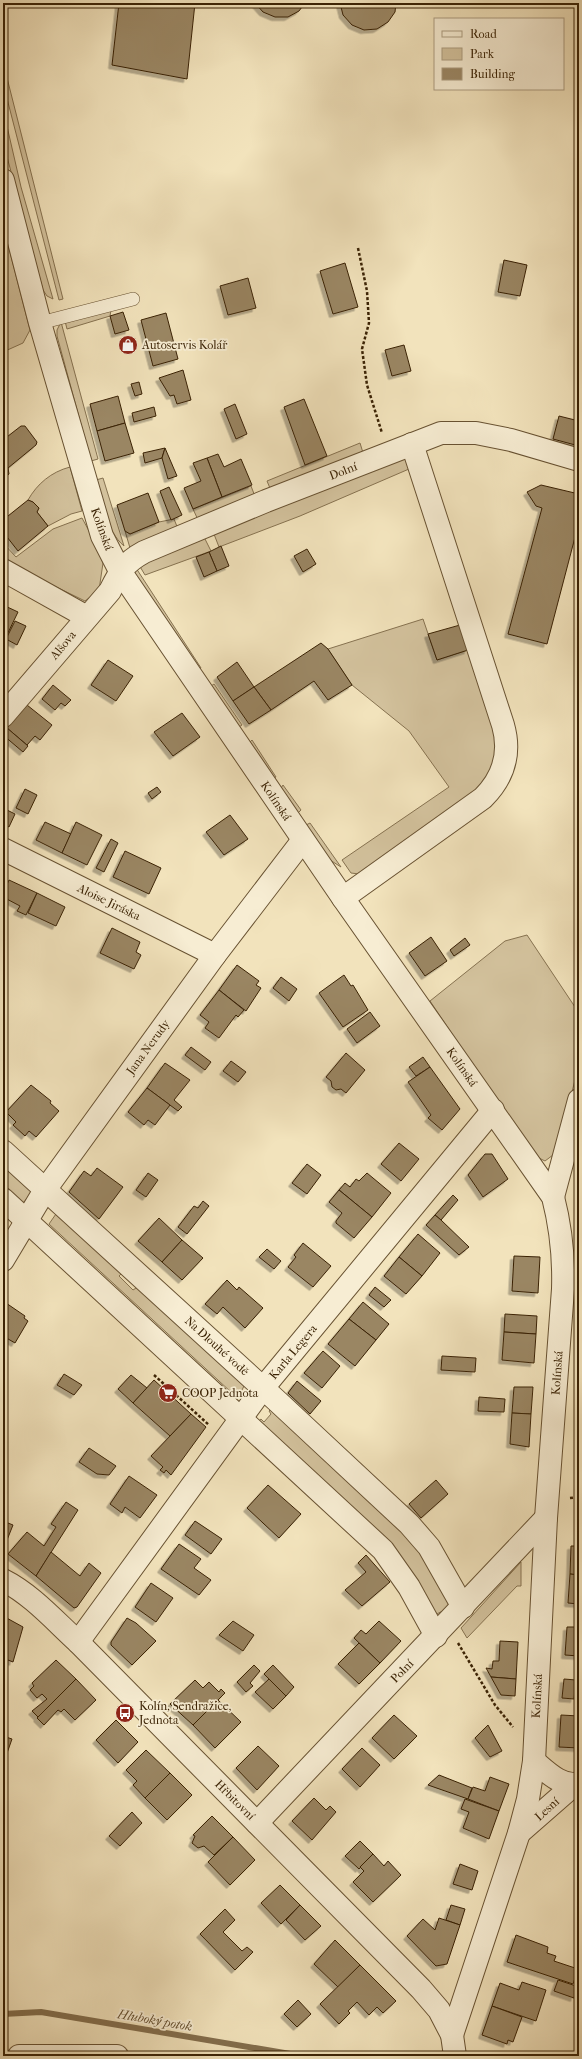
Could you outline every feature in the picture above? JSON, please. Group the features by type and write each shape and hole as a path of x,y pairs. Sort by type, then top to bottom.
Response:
{"street":[{"name":"Kolínská","path":"3,180 40,323 102,536 120,571 343,898 553,1197 559,1220 564,1266 546,1518 534,1761 528,1799 520,1833 452,2034"},
{"name":"Dolní","path":"120,571 128,561 144,552 266,501 441,433 476,433 511,440 579,460"},
{"path":"343,898 482,798 496,783 503,767 507,751 503,725 412,444"},
{"path":"3,570 87,617"},
{"name":"Alšova","path":"3,716 110,591 120,571"},
{"name":"Jana Nerudy","path":"3,1260 45,1190 215,955 303,840"},
{"name":"Aloise Jiráska","path":"3,849 215,955"},
{"path":"553,1197 579,1100"},
{"name":"Karla Legera","path":"78,1642 263,1388 492,1110"},
{"name":"Na Dlouhé vodě","path":"3,1151 263,1388 409,1524 429,1547 463,1607"},
{"path":"3,1199 384,1550 441,1630"},
{"name":"Polní","path":"257,1823 546,1518"},
{"name":"Hřbitovní","path":"3,1580 13,1585 32,1600 78,1642 421,1989 439,2010 452,2034"},
{"name":"Lesní","path":"534,1761 560,1780 577,1784"},
{"name":"Lesní","path":"520,1833 577,1784"},
{"path":"452,2034 455,2056"},
{"path":"19,2056 117,2056"}],"lane":[{"path":"40,323 133,299"}],"path":[{"path":"358,248 367,291 369,323 362,349 367,385 389,454"},
{"path":"154,1375 209,1425"},
{"path":"441,1630 495,1705 517,1732"}],"green space":[{"path":"3,62 63,299 59,300 3,83"},
{"path":"3,109 21,187 53,299 47,296 43,290 3,142"},
{"path":"3,225 30,330 23,343 3,352"},
{"path":"111,310 110,316 67,329 65,321"},
{"path":"61,322 98,459 91,461 57,336 57,330"},
{"path":"360,443 364,456 272,493 267,481"},
{"path":"405,454 409,469 300,516 219,547 212,529"},
{"path":"70,467 82,511 71,514 48,526 37,512 39,508 33,502 28,500 45,479 63,469"},
{"path":"103,478 124,546 113,532 106,515 96,480"},
{"path":"251,486 256,499 199,522 193,509"},
{"path":"82,518 95,542 103,563 99,590 85,601 3,561 3,543 16,557 53,529"},
{"path":"174,519 178,529 130,548 125,531 130,534 159,522"},
{"path":"202,533 211,551 145,575 139,565"},
{"path":"136,568 201,668 198,669 138,586 134,571"},
{"path":"423,619 437,660 468,650 502,738 488,783 359,874 351,873 342,860 449,787 409,731 352,685 328,649"},
{"path":"214,684 242,725 239,727 211,686"},
{"path":"252,740 276,777 274,778 250,742"},
{"path":"283,785 301,810 298,813 281,788"},
{"path":"310,823 341,867 330,860 306,825"},
{"path":"527,935 579,1013 579,1064 557,1152 545,1161 533,1155 430,1001 505,941"},
{"path":"3,1161 30,1187 31,1193 24,1202 20,1204 3,1193"},
{"path":"58,1211 124,1271 119,1276 133,1290 139,1286 243,1383 244,1386 240,1394 236,1395 232,1393 49,1224"},
{"path":"272,1408 421,1546 451,1602 448,1608 435,1615 255,1424 261,1419 264,1422 271,1414 269,1411"},
{"path":"521,1562 521,1586 517,1586 467,1638 461,1628"}],"building":[{"path":"119,3 195,3 187,79 112,65"},
{"path":"255,3 305,3 299,11 288,17 275,17 263,12"},
{"path":"340,3 396,3 395,12 388,22 377,29 364,30 352,25 343,15"},
{"path":"504,260 527,265 520,296 498,292"},
{"path":"345,263 358,307 333,314 320,271"},
{"path":"248,278 256,308 228,315 220,286"},
{"path":"123,312 129,330 115,334 110,316"},
{"path":"166,313 178,359 153,366 141,320"},
{"path":"404,345 411,371 392,376 385,350"},
{"path":"183,370 191,400 177,404 174,395 170,396 159,378"},
{"path":"139,382 142,394 135,396 131,384"},
{"path":"118,396 125,423 97,431 90,404"},
{"path":"304,399 327,456 305,465 284,407"},
{"path":"235,404 247,434 236,439 224,409"},
{"path":"154,407 156,416 134,422 132,413"},
{"path":"559,416 579,421 579,446 553,439"},
{"path":"125,423 134,453 105,461 97,431"},
{"path":"21,426 25,426 37,442 36,445 8,468 9,474 3,479 3,440"},
{"path":"165,448 162,458 145,463 143,453"},
{"path":"165,448 177,476 168,479 162,458"},
{"path":"218,454 224,467 241,459 252,485 222,497 207,458"},
{"path":"207,458 222,497 193,509 184,488 201,481 193,463"},
{"path":"541,485 579,494 579,522 547,644 508,634 542,508 536,506 527,492"},
{"path":"169,487 182,515 171,520 160,491"},
{"path":"148,493 159,522 130,534 125,531 117,505"},
{"path":"28,500 33,502 39,508 37,512 48,526 18,551 7,537 3,537 3,520"},
{"path":"221,546 229,566 217,571 209,552"},
{"path":"307,549 316,564 303,572 294,556"},
{"path":"209,552 217,571 204,577 196,557"},
{"path":"3,605 18,612 5,639 3,638"},
{"path":"15,621 26,626 17,645 6,639"},
{"path":"460,625 468,650 437,660 428,634"},
{"path":"321,643 328,649 352,685 328,700 314,681 271,710 254,687"},
{"path":"108,660 133,676 116,701 91,685"},
{"path":"237,662 254,687 233,701 217,677"},
{"path":"53,685 71,700 65,706 61,703 55,710 42,699"},
{"path":"254,687 271,710 249,724 233,701"},
{"path":"27,705 52,725 40,740 35,736 27,745 7,728"},
{"path":"182,713 200,737 173,756 154,732"},
{"path":"7,728 28,746 23,752 3,735"},
{"path":"157,787 161,792 152,799 148,793"},
{"path":"25,789 37,795 28,814 16,808"},
{"path":"3,808 15,814 9,827 3,824"},
{"path":"230,815 248,839 224,855 206,832"},
{"path":"45,822 71,834 62,853 36,840"},
{"path":"76,822 102,835 87,865 62,853"},
{"path":"111,839 118,843 104,872 96,868"},
{"path":"125,851 161,868 149,894 113,877"},
{"path":"9,880 37,893 26,915 17,911 20,906 3,897 3,893"},
{"path":"37,893 65,907 56,926 28,913"},
{"path":"112,928 140,942 136,952 141,955 134,969 100,953"},
{"path":"431,937 447,961 425,976 409,953"},
{"path":"465,938 470,945 454,956 450,950"},
{"path":"237,965 259,981 256,985 261,988 246,1011 219,990"},
{"path":"344,975 351,986 353,985 368,1010 343,1027 319,993"},
{"path":"281,977 297,989 289,1001 273,988"},
{"path":"219,990 244,1010 238,1017 236,1015 219,1038 205,1028 209,1022 200,1015"},
{"path":"370,1012 380,1026 357,1043 347,1029"},
{"path":"191,1047 211,1062 205,1070 185,1055"},
{"path":"346,1053 365,1070 346,1093 341,1089 336,1090 332,1087 331,1081 326,1077"},
{"path":"423,1057 430,1067 416,1076 409,1067"},
{"path":"231,1061 246,1072 238,1082 223,1071"},
{"path":"165,1063 190,1080 174,1100 182,1107 178,1111 147,1088"},
{"path":"430,1067 460,1109 442,1130 428,1118 431,1115 408,1082"},
{"path":"31,1085 51,1101 50,1103 59,1111 36,1137 29,1131 25,1136 13,1125 16,1122 6,1112"},
{"path":"147,1088 170,1105 155,1125 148,1120 144,1125 128,1112"},
{"path":"399,1143 419,1159 401,1181 381,1164"},
{"path":"485,1154 492,1154 508,1179 483,1197 468,1175"},
{"path":"307,1164 321,1175 307,1194 292,1183"},
{"path":"97,1168 123,1187 99,1219 69,1192 84,1171 91,1176"},
{"path":"148,1173 158,1180 146,1197 136,1190"},
{"path":"367,1173 391,1193 372,1217 339,1190 345,1183 350,1187 356,1179 359,1181"},
{"path":"339,1190 372,1217 354,1238 336,1223 342,1213 329,1202"},
{"path":"453,1195 458,1200 441,1220 435,1215"},
{"path":"203,1201 209,1206 187,1234 178,1227 194,1206 198,1208"},
{"path":"435,1215 469,1247 459,1255 426,1225"},
{"path":"159,1218 182,1240 162,1262 138,1241"},
{"path":"418,1234 440,1253 422,1276 399,1257"},
{"path":"182,1240 203,1258 182,1280 162,1262"},
{"path":"303,1243 331,1266 313,1287 288,1267 296,1257 294,1255"},
{"path":"267,1249 281,1261 274,1269 259,1257"},
{"path":"514,1256 540,1257 538,1293 512,1291"},
{"path":"399,1257 422,1276 406,1294 384,1276"},
{"path":"227,1280 237,1290 239,1287 263,1308 245,1328 223,1307 217,1314 205,1304"},
{"path":"375,1287 391,1300 384,1307 369,1295"},
{"path":"363,1302 389,1324 376,1340 349,1319"},
{"path":"6,1303 25,1316 24,1318 28,1321 15,1343 3,1336 3,1307"},
{"path":"505,1314 537,1316 536,1334 504,1332"},
{"path":"349,1319 376,1340 355,1366 328,1344"},
{"path":"504,1332 536,1334 534,1363 502,1360"},
{"path":"323,1351 340,1366 322,1388 304,1373"},
{"path":"442,1356 476,1358 475,1372 441,1370"},
{"path":"64,1374 82,1385 74,1395 57,1385"},
{"path":"131,1375 147,1388 133,1403 118,1389"},
{"path":"154,1380 191,1414 170,1436 133,1403"},
{"path":"297,1381 321,1401 310,1414 288,1393"},
{"path":"514,1387 533,1387 531,1414 512,1413"},
{"path":"479,1397 505,1399 504,1412 478,1411"},
{"path":"512,1413 531,1414 529,1447 510,1444"},
{"path":"191,1414 206,1427 171,1475 166,1470 164,1473 160,1470 163,1467 151,1456"},
{"path":"89,1448 116,1466 109,1475 97,1474 79,1462"},
{"path":"129,1476 157,1495 140,1518 125,1507 122,1513 110,1504"},
{"path":"436,1480 448,1494 421,1518 409,1504"},
{"path":"268,1485 301,1514 279,1538 247,1508"},
{"path":"66,1502 78,1510 36,1576 8,1554 27,1532 44,1546 56,1527 51,1524"},
{"path":"3,1521 13,1525 3,1550"},
{"path":"195,1521 222,1539 211,1554 185,1535"},
{"path":"179,1544 201,1559 194,1568 211,1580 199,1595 161,1569"},
{"path":"571,1546 579,1546 579,1575 570,1574"},
{"path":"51,1552 80,1576 89,1563 101,1573 77,1607 74,1608 36,1576"},
{"path":"366,1555 390,1582 362,1606 345,1590 366,1572 358,1563"},
{"path":"570,1574 579,1575 579,1604 568,1603"},
{"path":"151,1583 173,1598 156,1622 135,1607"},
{"path":"3,1616 23,1627 13,1662 8,1660 6,1663 3,1662"},
{"path":"127,1618 136,1623 156,1641 132,1665 111,1645 111,1642"},
{"path":"233,1621 254,1635 243,1651 219,1635"},
{"path":"379,1621 401,1641 380,1663 354,1638 361,1630 366,1634"},
{"path":"567,1627 579,1627 579,1656 565,1655"},
{"path":"500,1641 518,1642 516,1679 491,1677 486,1668 492,1669 493,1661 499,1661"},
{"path":"359,1643 380,1663 359,1684 338,1664"},
{"path":"56,1660 76,1679 38,1717 32,1711 47,1699 42,1694 37,1698 30,1690 34,1686 32,1683"},
{"path":"254,1665 260,1671 250,1683 253,1686 246,1692 237,1682"},
{"path":"273,1665 294,1687 286,1696 264,1674"},
{"path":"491,1677 516,1679 515,1696 501,1695"},
{"path":"76,1679 96,1700 75,1720 64,1709 61,1712 58,1710 44,1725 37,1718"},
{"path":"269,1679 286,1696 273,1709 255,1692"},
{"path":"564,1679 576,1680 574,1699 562,1698"},
{"path":"195,1680 203,1688 209,1682 219,1692 221,1689 225,1693 193,1725 170,1704"},
{"path":"218,1700 241,1722 215,1748 193,1725"},
{"path":"394,1715 417,1736 394,1759 372,1738"},
{"path":"561,1715 579,1716 579,1748 559,1747"},
{"path":"116,1720 138,1742 118,1763 96,1740"},
{"path":"488,1725 502,1751 490,1757 475,1738"},
{"path":"3,1736 12,1739 6,1756 3,1754"},
{"path":"258,1746 279,1766 257,1790 236,1768"},
{"path":"362,1748 380,1765 360,1787 342,1769"},
{"path":"146,1750 170,1773 145,1798 133,1785 137,1781 126,1770"},
{"path":"170,1773 192,1795 167,1820 145,1798"},
{"path":"439,1775 472,1788 468,1799 428,1785"},
{"path":"490,1777 509,1784 499,1811 468,1799 473,1787 485,1791"},
{"path":"314,1798 326,1810 330,1806 336,1812 312,1840 292,1821"},
{"path":"465,1799 499,1811 489,1839 463,1828 469,1812 461,1809"},
{"path":"132,1812 142,1823 120,1846 109,1836"},
{"path":"212,1816 233,1837 214,1855 204,1846 198,1848 192,1843 195,1836 193,1835"},
{"path":"233,1837 255,1860 230,1885 208,1862"},
{"path":"360,1841 373,1854 359,1869 345,1856"},
{"path":"373,1854 384,1866 388,1861 401,1875 373,1902 353,1882 364,1871 360,1867"},
{"path":"460,1864 478,1871 472,1890 453,1884"},
{"path":"280,1885 300,1905 281,1924 261,1903"},
{"path":"300,1905 321,1926 305,1940 286,1920"},
{"path":"451,1905 465,1909 460,1925 446,1920"},
{"path":"225,1909 235,1920 223,1932 242,1951 247,1947 253,1952 235,1970 200,1934"},
{"path":"439,1918 460,1925 447,1964 436,1966 407,1936 423,1919 435,1930"},
{"path":"516,1935 548,1947 547,1953 556,1956 554,1961 578,1969 573,1984 507,1962"},
{"path":"335,1940 360,1965 338,1987 314,1964"},
{"path":"360,1965 396,2001 383,2013 377,2007 369,2015 357,2002 348,2011 350,2013 339,2024 320,2004"},
{"path":"558,1980 579,1987 579,1995 575,1994 574,1998 554,1991"},
{"path":"522,1982 546,1990 536,2021 492,2006 500,1983 519,1990"},
{"path":"298,2000 311,2014 297,2027 284,2014"},
{"path":"492,2006 522,2017 513,2042 508,2040 507,2044 482,2035"}],"waterway":[{"name":"Hluboký potok","path":"3,2014 41,2012 302,2056"}],"place":[{"name":"Autoservis Kolář","path":"128,345"},
{"name":"COOP Jednota","path":"168,1393"},
{"name":"Kolín, Sendražice, Jednota","path":"125,1713"}]}
